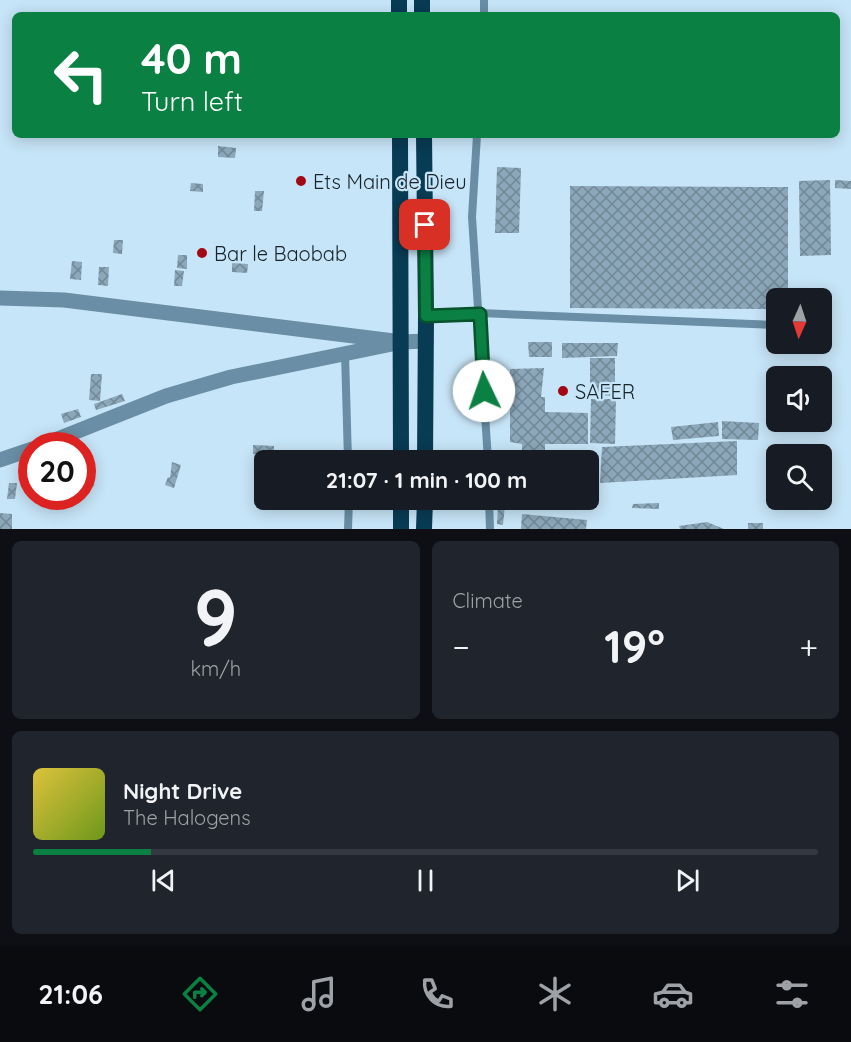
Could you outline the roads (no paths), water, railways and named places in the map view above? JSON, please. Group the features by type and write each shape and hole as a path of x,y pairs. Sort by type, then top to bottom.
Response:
{"highway":[{"path":"400,138 401,450"},
{"path":"424,138 425,450"},
{"path":"401,510 401,529"},
{"path":"424,529 425,510"}],"street":[{"path":"0,298 64,300 402,342 426,341"},
{"path":"75,432 166,396 231,376 402,342"},
{"path":"0,460 18,454"}],"lane":[{"path":"477,138 472,217 487,450"},
{"path":"426,316 480,314 766,325"},
{"path":"345,354 348,450"},
{"path":"348,529 349,510"},
{"path":"489,510 490,529"}],"place":[{"name":"Ets Main de Dieu","path":"301,181"},
{"name":"Bar le Baobab","path":"202,253"},
{"name":"SAFER","path":"563,391"}]}
